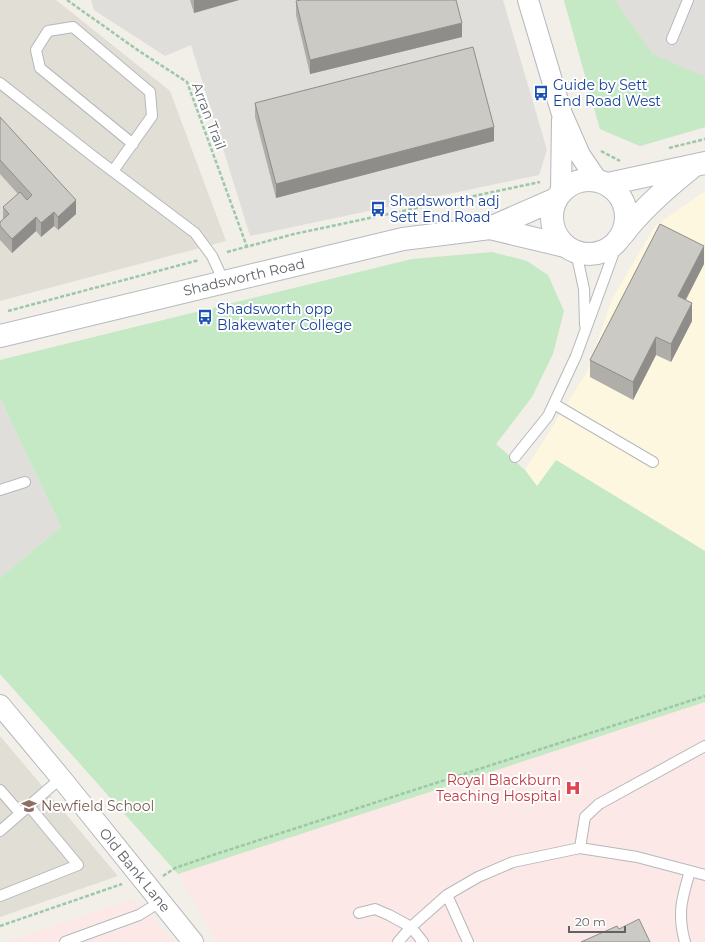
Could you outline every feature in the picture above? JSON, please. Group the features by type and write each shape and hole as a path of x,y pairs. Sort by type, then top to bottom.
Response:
{"main road":[{"name":"Shadsworth Road","path":"490,228 555,190 584,180 603,182 699,165"},
{"name":"Shadsworth Road","path":"0,336 403,239 490,228 571,249 588,255 599,254 610,249 621,238 636,218 650,203 699,165"},
{"path":"603,182 617,191 627,212 627,223 621,238"},
{"path":"555,190 552,224 557,236 571,249"}],"street":[{"path":"528,0 562,114 580,154 603,182"},
{"path":"555,190 562,114"},
{"name":"Old Bank Lane","path":"0,705 61,778 193,942"}],"lane":[{"path":"672,39 688,0"},
{"path":"112,171 133,144 152,116 150,92 73,27 48,31 36,50 40,68 133,144"},
{"path":"0,82 112,171 195,233 212,256 224,282"},
{"path":"515,457 548,416 554,404 576,356 621,238"},
{"path":"571,249 584,289 585,331"},
{"path":"554,404 653,462"},
{"path":"0,490 25,482"},
{"path":"580,848 585,817 599,804 705,746"},
{"path":"2,827 61,778"},
{"path":"0,790 20,813"},
{"path":"0,896 78,865 29,806"},
{"path":"398,942 447,895 478,877 513,862 580,848 637,857 705,875"},
{"path":"685,942 681,929 680,916 681,902 690,871"},
{"path":"65,942 78,940 139,915 150,888"},
{"path":"447,895 468,942"},
{"path":"359,913 374,909 389,915 411,928 423,942"}],"path":[{"name":"Arran Trail","path":"67,0 139,51 187,82 247,247"},
{"path":"666,149 705,138"},
{"path":"580,154 599,150 620,161 628,159"},
{"path":"8,311 302,233 555,190"},
{"path":"0,926 150,888 175,868 705,696"}],"shaded area":[{"path":"0,0 56,0 170,91 226,241 0,301"},
{"path":"91,0 503,0 547,150 539,175 250,236 191,45 165,56 94,10"},
{"path":"564,0 705,0 705,127 640,146 600,129"},
{"path":"705,191 705,551 557,460 537,486 525,470 587,372 612,299 655,226"},
{"path":"0,398 61,527 0,578"},
{"name":"Royal Blackburn Teaching Hospital","path":"705,702 705,942 217,942 178,874"},
{"name":"Newfield School","path":"0,736 118,876 0,917"},
{"path":"134,899 175,942 4,942"}],"green space":[{"path":"564,0 615,0 652,54 705,77 705,127 640,146 600,129"},
{"path":"492,252 527,261 548,275 564,311 553,354 532,397 496,444 525,470 537,486 556,460 705,551 705,702 178,874 0,674 0,578 61,527 0,398 0,360 412,259"}],"building":[{"path":"456,0 462,23 310,60 296,1"},
{"path":"473,47 494,127 276,184 255,103"},
{"path":"0,117 76,200 58,217 54,212 41,223 36,217 12,239 0,226 0,222 9,214 3,207 20,192 27,200 32,195 0,160"},
{"path":"660,224 704,246 678,296 692,303 671,344 656,337 633,382 590,360"},
{"path":"639,919 650,942 581,942 617,926 619,929"}],"place":[{"name":"Guide by Sett End Road West","path":"541,93"},
{"name":"Shadsworth adj Sett End Road","path":"378,209"},
{"name":"Shadsworth opp Blakewater College","path":"205,317"},
{"name":"Royal Blackburn Teaching Hospital","path":"573,788"},
{"name":"Newfield School","path":"29,806"}]}
